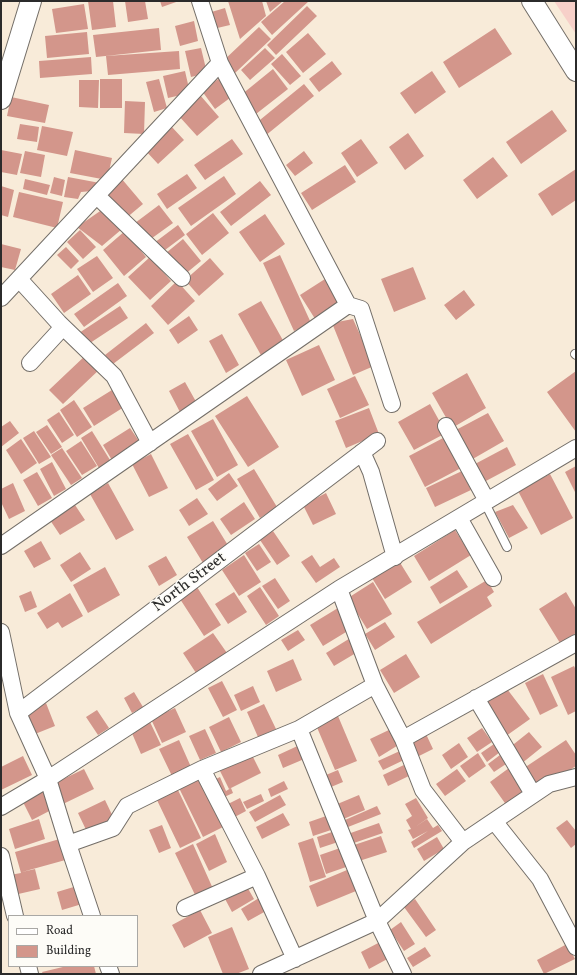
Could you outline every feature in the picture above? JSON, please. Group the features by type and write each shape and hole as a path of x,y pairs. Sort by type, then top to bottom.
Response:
{"street":[{"path":"1,99 31,1"},
{"path":"200,1 220,63 348,304 361,309 392,404"},
{"path":"532,1 576,71"},
{"path":"1,298 220,63"},
{"path":"97,196 182,278"},
{"path":"19,279 63,327 114,376 150,443"},
{"path":"1,546 348,304"},
{"path":"30,363 63,327"},
{"path":"446,426 486,502"},
{"name":"North Street","path":"18,713 377,441"},
{"path":"1,807 48,779 339,589 576,448"},
{"path":"362,452 371,472 395,556"},
{"path":"459,518 493,578"},
{"path":"339,589 375,685 403,739 423,790 463,842"},
{"path":"1,632 4,658 18,713 48,779 92,915"},
{"path":"403,739 576,643"},
{"path":"68,844 113,828 127,806 202,769 298,728 375,685"},
{"path":"476,698 534,794"},
{"path":"298,728 377,921 403,974"},
{"path":"202,769 257,876 295,959"},
{"path":"261,974 377,921 463,842 550,784 576,777"},
{"path":"494,821 540,880 576,947"},
{"path":"1,856 15,915"},
{"path":"185,908 257,876"}],"lane":[{"path":"486,502 507,546"}],"shaded area":[{"path":"554,1 576,1 576,34"}],"building":[{"path":"88,1 113,1 116,27 92,30"},
{"path":"125,1 145,1 148,19 128,22"},
{"path":"160,1 179,1 162,7"},
{"path":"228,1 262,1 266,16 240,39"},
{"path":"266,1 283,1 270,12"},
{"path":"285,1 309,1 272,35 261,22"},
{"path":"84,4 88,29 56,33 52,9"},
{"path":"307,6 317,16 276,55 267,45"},
{"path":"225,8 230,25 213,29 208,13"},
{"path":"194,21 198,41 180,46 175,26"},
{"path":"259,27 271,39 235,73 223,61"},
{"path":"159,28 161,50 96,57 93,35"},
{"path":"495,28 512,54 459,88 443,62"},
{"path":"87,32 89,54 47,58 45,36"},
{"path":"308,33 326,54 303,73 286,52"},
{"path":"201,48 207,73 191,77 185,51"},
{"path":"265,48 275,58 250,80 241,70"},
{"path":"179,51 180,69 108,75 106,56"},
{"path":"282,54 301,76 290,85 271,64"},
{"path":"91,57 92,74 40,78 39,61"},
{"path":"332,61 342,74 319,92 309,79"},
{"path":"273,69 288,89 256,114 241,95"},
{"path":"185,71 190,93 168,98 163,76"},
{"path":"432,71 446,92 415,114 400,93"},
{"path":"221,77 234,95 215,109 202,91"},
{"path":"100,79 122,79 122,108 100,108"},
{"path":"159,79 167,108 154,112 146,82"},
{"path":"79,80 99,80 98,108 79,107"},
{"path":"304,84 314,96 265,136 255,124"},
{"path":"200,95 219,117 197,136 178,115"},
{"path":"11,97 49,105 45,123 7,116"},
{"path":"125,101 145,102 144,134 124,133"},
{"path":"552,110 567,131 521,164 506,142"},
{"path":"20,124 39,127 37,142 17,139"},
{"path":"42,126 73,132 67,156 37,150"},
{"path":"171,126 184,140 158,164 145,150"},
{"path":"408,133 424,156 405,170 389,147"},
{"path":"232,139 243,154 205,180 194,165"},
{"path":"361,139 378,163 357,177 341,153"},
{"path":"1,150 22,154 17,175 1,172"},
{"path":"75,150 112,158 107,180 70,173"},
{"path":"25,151 45,155 41,177 20,173"},
{"path":"304,151 313,163 295,176 286,165"},
{"path":"493,157 508,176 477,199 463,180"},
{"path":"345,165 356,182 312,210 301,193"},
{"path":"576,169 576,200 552,216 538,194"},
{"path":"187,174 197,188 167,209 157,194"},
{"path":"224,176 236,194 191,226 178,208"},
{"path":"54,177 65,180 62,196 50,193"},
{"path":"68,177 100,183 92,191 81,192 78,199 64,197"},
{"path":"121,178 143,204 125,219 103,193"},
{"path":"25,179 50,185 47,195 23,189"},
{"path":"260,181 271,195 231,226 220,212"},
{"path":"1,186 14,190 8,217 1,215"},
{"path":"19,192 63,202 57,228 13,217"},
{"path":"159,205 173,223 148,241 135,223"},
{"path":"106,207 122,229 102,246 77,227"},
{"path":"213,213 229,233 202,255 186,234"},
{"path":"265,214 285,244 260,262 239,232"},
{"path":"178,225 185,235 161,253 154,243"},
{"path":"80,230 96,247 83,259 67,242"},
{"path":"125,231 146,257 124,276 103,250"},
{"path":"183,239 201,261 184,275 166,253"},
{"path":"1,244 21,249 15,270 1,267"},
{"path":"66,247 79,261 71,269 57,255"},
{"path":"280,255 311,323 294,331 263,263"},
{"path":"97,256 113,278 93,292 77,269"},
{"path":"150,257 171,281 150,300 128,277"},
{"path":"210,258 224,274 199,296 185,280"},
{"path":"413,267 426,299 394,312 381,279"},
{"path":"78,275 91,294 64,313 51,294"},
{"path":"325,279 342,306 317,322 300,295"},
{"path":"177,281 195,301 168,325 151,306"},
{"path":"118,283 127,296 84,327 74,314"},
{"path":"464,290 475,305 456,320 444,305"},
{"path":"261,301 285,344 262,357 238,314"},
{"path":"120,306 128,318 87,345 79,333"},
{"path":"189,316 198,330 178,344 169,330"},
{"path":"353,319 374,366 353,375 332,323"},
{"path":"146,323 154,333 113,364 105,355"},
{"path":"222,334 239,365 226,373 209,341"},
{"path":"319,345 335,380 302,396 286,360"},
{"path":"87,354 101,368 63,404 49,390"},
{"path":"576,371 576,432 547,392"},
{"path":"467,373 486,408 452,428 432,393"},
{"path":"355,376 369,405 340,418 327,389"},
{"path":"185,382 199,407 182,416 169,391"},
{"path":"112,390 124,407 94,426 83,408"},
{"path":"247,396 279,447 248,467 215,416"},
{"path":"74,400 92,427 77,437 60,410"},
{"path":"430,404 446,433 414,450 398,422"},
{"path":"369,408 379,434 346,448 335,421"},
{"path":"59,412 74,435 62,443 47,420"},
{"path":"488,413 504,441 471,460 454,431"},
{"path":"213,419 238,465 217,477 191,431"},
{"path":"10,421 19,433 1,447 1,427"},
{"path":"47,425 62,447 51,454 36,432"},
{"path":"130,428 141,444 113,462 103,445"},
{"path":"34,431 51,457 39,464 23,438"},
{"path":"92,431 110,460 99,468 81,438"},
{"path":"188,434 214,480 196,490 170,444"},
{"path":"445,437 461,468 425,487 409,456"},
{"path":"21,439 37,463 21,474 6,450"},
{"path":"81,441 97,466 82,475 66,451"},
{"path":"507,447 516,465 484,482 475,464"},
{"path":"62,448 82,478 71,485 51,455"},
{"path":"151,454 168,488 149,497 132,464"},
{"path":"52,462 66,489 54,496 40,469"},
{"path":"576,466 576,494 565,472"},
{"path":"254,469 277,507 260,518 237,479"},
{"path":"462,471 471,490 435,507 426,488"},
{"path":"37,472 52,498 38,506 23,480"},
{"path":"229,473 238,486 217,501 208,489"},
{"path":"550,474 573,518 541,535 518,491"},
{"path":"13,483 25,511 9,519 1,502 1,489"},
{"path":"108,483 134,530 116,540 90,494"},
{"path":"326,493 336,514 313,525 303,505"},
{"path":"197,498 208,514 189,526 179,510"},
{"path":"244,502 255,519 231,535 220,519"},
{"path":"75,505 85,520 60,535 50,520"},
{"path":"513,505 528,528 509,538 495,512"},
{"path":"213,521 229,547 203,563 187,537"},
{"path":"455,530 471,555 429,581 414,556"},
{"path":"273,531 290,556 277,565 260,540"},
{"path":"41,541 51,559 34,568 24,551"},
{"path":"259,544 271,562 257,571 245,553"},
{"path":"80,552 91,569 71,582 60,565"},
{"path":"244,555 261,582 239,596 222,570"},
{"path":"312,555 320,567 334,558 340,567 316,583 301,562"},
{"path":"166,556 177,575 159,586 148,566"},
{"path":"399,561 412,582 385,599 372,578"},
{"path":"105,567 120,595 88,613 73,585"},
{"path":"457,570 468,587 440,604 430,587"},
{"path":"275,578 290,601 278,609 262,586"},
{"path":"487,580 494,592 487,597 492,606 431,644 417,622"},
{"path":"373,582 392,614 367,629 348,598"},
{"path":"197,587 221,625 204,636 180,599"},
{"path":"260,587 279,616 266,625 247,596"},
{"path":"31,591 37,607 25,612 19,596"},
{"path":"234,592 247,612 228,624 215,604"},
{"path":"566,592 576,609 576,633 560,643 539,609"},
{"path":"70,593 83,616 62,628 58,622 47,629 37,613"},
{"path":"338,608 351,629 323,646 310,625"},
{"path":"385,622 395,637 375,650 365,634"},
{"path":"298,630 305,640 288,651 281,640"},
{"path":"213,633 227,653 196,673 183,653"},
{"path":"352,637 361,650 334,666 326,653"},
{"path":"406,654 420,677 394,693 380,670"},
{"path":"293,659 302,680 276,692 267,671"},
{"path":"574,666 576,670 576,711 568,715 551,677"},
{"path":"543,674 558,706 540,715 525,683"},
{"path":"222,681 237,710 223,717 208,688"},
{"path":"504,685 530,719 506,736 481,702"},
{"path":"253,686 260,702 241,711 234,695"},
{"path":"134,692 143,707 132,713 124,698"},
{"path":"46,703 55,726 35,734 26,711"},
{"path":"264,704 276,729 258,737 247,712"},
{"path":"175,708 186,732 162,743 151,719"},
{"path":"97,710 109,728 98,735 86,717"},
{"path":"338,716 357,761 335,770 316,725"},
{"path":"229,717 241,742 221,752 209,727"},
{"path":"150,722 161,745 141,754 131,731"},
{"path":"482,728 492,742 477,752 467,738"},
{"path":"205,729 216,753 200,760 189,736"},
{"path":"391,729 400,744 379,757 370,739"},
{"path":"529,732 542,747 521,764 509,748"},
{"path":"426,734 433,749 417,757 409,742"},
{"path":"179,740 191,767 172,776 159,749"},
{"path":"566,740 576,755 576,766 538,790 524,768"},
{"path":"304,743 309,757 283,768 278,755"},
{"path":"459,743 468,757 451,769 442,755"},
{"path":"494,744 500,752 487,762 481,753"},
{"path":"402,750 406,759 383,770 378,761"},
{"path":"478,753 486,766 469,778 460,766"},
{"path":"252,755 261,773 229,789 220,771"},
{"path":"500,755 506,764 494,772 488,764"},
{"path":"23,756 32,775 1,790 1,767"},
{"path":"406,764 411,775 388,786 383,775"},
{"path":"509,768 526,791 507,806 490,782"},
{"path":"84,769 94,789 63,804 53,784"},
{"path":"457,769 466,781 445,796 436,784"},
{"path":"338,770 343,782 331,787 326,775"},
{"path":"203,776 227,825 203,837 179,788"},
{"path":"220,777 226,791 231,788 233,793 220,799 212,781"},
{"path":"284,781 288,789 271,797 268,789"},
{"path":"44,788 55,808 32,820 22,800"},
{"path":"177,788 201,838 180,848 156,798"},
{"path":"261,794 264,801 247,809 243,802"},
{"path":"280,795 286,805 255,822 249,812"},
{"path":"359,795 365,810 341,820 335,805"},
{"path":"240,798 246,811 229,820 222,807"},
{"path":"416,798 428,818 415,827 427,819 433,828 438,825 442,831 414,848 411,842 428,831 413,839 408,830 411,829 406,820 412,816 405,804"},
{"path":"105,800 116,823 89,836 78,813"},
{"path":"377,806 381,814 348,827 345,820"},
{"path":"283,813 290,825 262,839 256,827"},
{"path":"329,815 334,829 313,836 309,822"},
{"path":"39,819 45,839 15,849 9,829"},
{"path":"567,820 576,831 576,844 571,848 556,828"},
{"path":"379,823 383,833 348,845 345,835"},
{"path":"162,825 171,848 159,853 149,830"},
{"path":"335,831 338,842 320,848 317,837"},
{"path":"215,834 227,862 209,871 196,844"},
{"path":"381,836 387,852 356,862 351,846"},
{"path":"437,837 444,849 424,861 417,849"},
{"path":"63,838 69,859 22,872 35,869 40,889 14,895 10,875 21,873 15,852"},
{"path":"313,838 326,877 310,882 298,843"},
{"path":"193,844 214,891 197,899 175,853"},
{"path":"343,847 349,866 326,874 320,855"},
{"path":"347,870 356,891 317,907 309,886"},
{"path":"246,885 254,899 232,912 224,897"},
{"path":"77,886 82,904 62,910 57,892"},
{"path":"259,898 266,911 248,921 241,909"},
{"path":"415,899 436,930 426,937 404,907"},
{"path":"200,910 212,933 184,948 172,925"},
{"path":"401,922 415,944 404,951 390,930"},
{"path":"232,927 249,969 236,974 223,974 208,937"},
{"path":"382,941 391,957 369,969 361,952"},
{"path":"567,944 575,959 544,974 537,960"},
{"path":"425,947 431,956 413,967 407,958"},
{"path":"63,967 94,967 96,974 43,974 42,972"}]}
